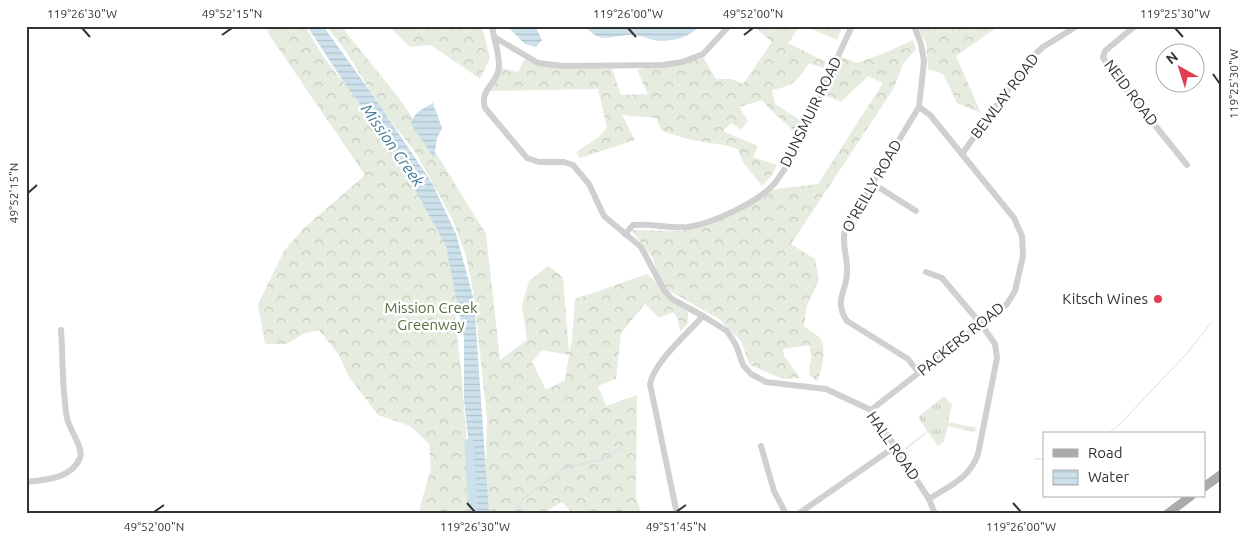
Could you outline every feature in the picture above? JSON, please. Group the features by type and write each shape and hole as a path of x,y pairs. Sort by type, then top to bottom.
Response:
{"main road":[{"path":"1206,486 1222,474"},
{"path":"1167,514 1188,498"}],"street":[{"name":"HALL ROAD","path":"492,26 499,65 497,76 485,93 483,101 485,108 527,158 538,162 564,162 572,165 589,184 604,216 641,247 664,290 672,299 727,331 736,345 743,365 751,374 766,382 826,389 871,410 929,499 935,514"},
{"path":"494,37 538,63 563,66 663,65 682,62 703,54 728,26"},
{"name":"DUNSMUIR ROAD","path":"625,234 633,224 672,228 689,227 716,218 755,199 775,183 788,164 852,26"},
{"name":"O'REILLY ROAD","path":"914,26 921,44 924,62 919,107 844,228 842,238 848,272 840,298 841,312 847,320 908,359 919,373"},
{"name":"BEWLAY ROAD","path":"962,154 1030,58 1043,47 1077,26"},
{"name":"NEID ROAD","path":"1135,26 1105,52 1104,57 1109,68 1187,165"},
{"name":"PACKERS ROAD","path":"871,410 1007,304 1015,290 1023,256 1022,236 1014,218 930,115 919,107"},
{"path":"872,183 916,211"},
{"path":"926,272 942,278 981,324 995,344 997,358 975,464 966,475 929,499"},
{"path":"678,514 650,384 652,374 658,365 703,316"},
{"path":"26,482 53,479 67,472 79,460 81,453 68,420 61,330"},
{"path":"761,446 774,491 786,514"},
{"path":"798,514 896,446"}],"green space":[{"name":"Mission Creek Greenway","path":"266,26 305,26 325,59 417,175 436,212 461,291 455,319 462,378 472,514 421,514 420,507 431,468 429,444 410,426 378,415 349,377 339,355 319,330 305,333 286,344 265,344 258,304 284,251 303,229 365,175 270,36"},
{"path":"326,26 341,26 398,97 428,140 486,234 500,360 527,340 522,305 529,281 548,266 563,277 569,353 572,340 575,299 647,274 688,312 688,323 680,332 678,319 673,312 659,318 645,304 621,333 616,379 598,386 606,406 637,395 636,498 642,514 573,514 562,502 541,514 486,514 487,418 473,290 466,256 452,218 416,153 383,111 343,47","holes":["542,350 569,355 565,380 546,390 532,362"]},
{"path":"389,26 482,26 490,58 480,79 431,45 410,47"},
{"path":"753,26 800,26 788,43 826,62 823,68 809,63 795,82 772,90 775,104 803,122 797,134 762,100 739,107 748,121 741,129 731,123 723,131 758,146 753,157 777,165 772,175 762,186 743,162 738,149 691,140 662,131 656,118 622,115 635,140 580,158 576,152 599,137 607,128 598,89 490,91 502,68 518,72 527,56 566,68 612,69 621,95 648,94 637,70 702,55 716,79 731,79 743,84 772,42"},
{"path":"805,26 843,26 837,40"},
{"path":"914,26 999,26 956,56 981,113 957,103 943,74 928,69 926,42"},
{"path":"913,40 916,49 903,64 894,88 791,244 815,259 819,280 807,305 804,326 820,338 822,342 823,360 817,381 809,375 811,356 809,345 783,349 784,356 800,378 783,379 750,365 741,341 719,319 661,286 653,258 631,230 683,231 737,212 768,190 818,184 883,83 868,76 841,102 822,94 839,56 857,63"},
{"path":"944,396 952,405 948,422 977,428 974,432 948,426 944,441 938,446 928,432 906,450 905,448 927,431 918,417"}],"water":[{"name":"Mission Creek","path":"307,26 323,26 370,91 432,183 456,234 474,300 489,514 474,514 473,485 464,399 464,338 446,246 388,140 347,87"},
{"path":"507,26 535,26 542,40 536,47 525,44"},
{"path":"586,26 700,26 684,37 661,41 635,35 602,38 591,32"},
{"path":"433,103 442,128 437,138 434,158 411,124 416,114"}],"waterway":[{"path":"1110,432 1188,352 1211,323"},
{"name":"Mission Creek","path":"469,443 473,514"},
{"path":"516,512 523,499 564,468 603,459 621,448"},
{"path":"1035,459 1043,459"}],"place":[{"name":"Kitsch Wines","path":"1158,299"}]}
